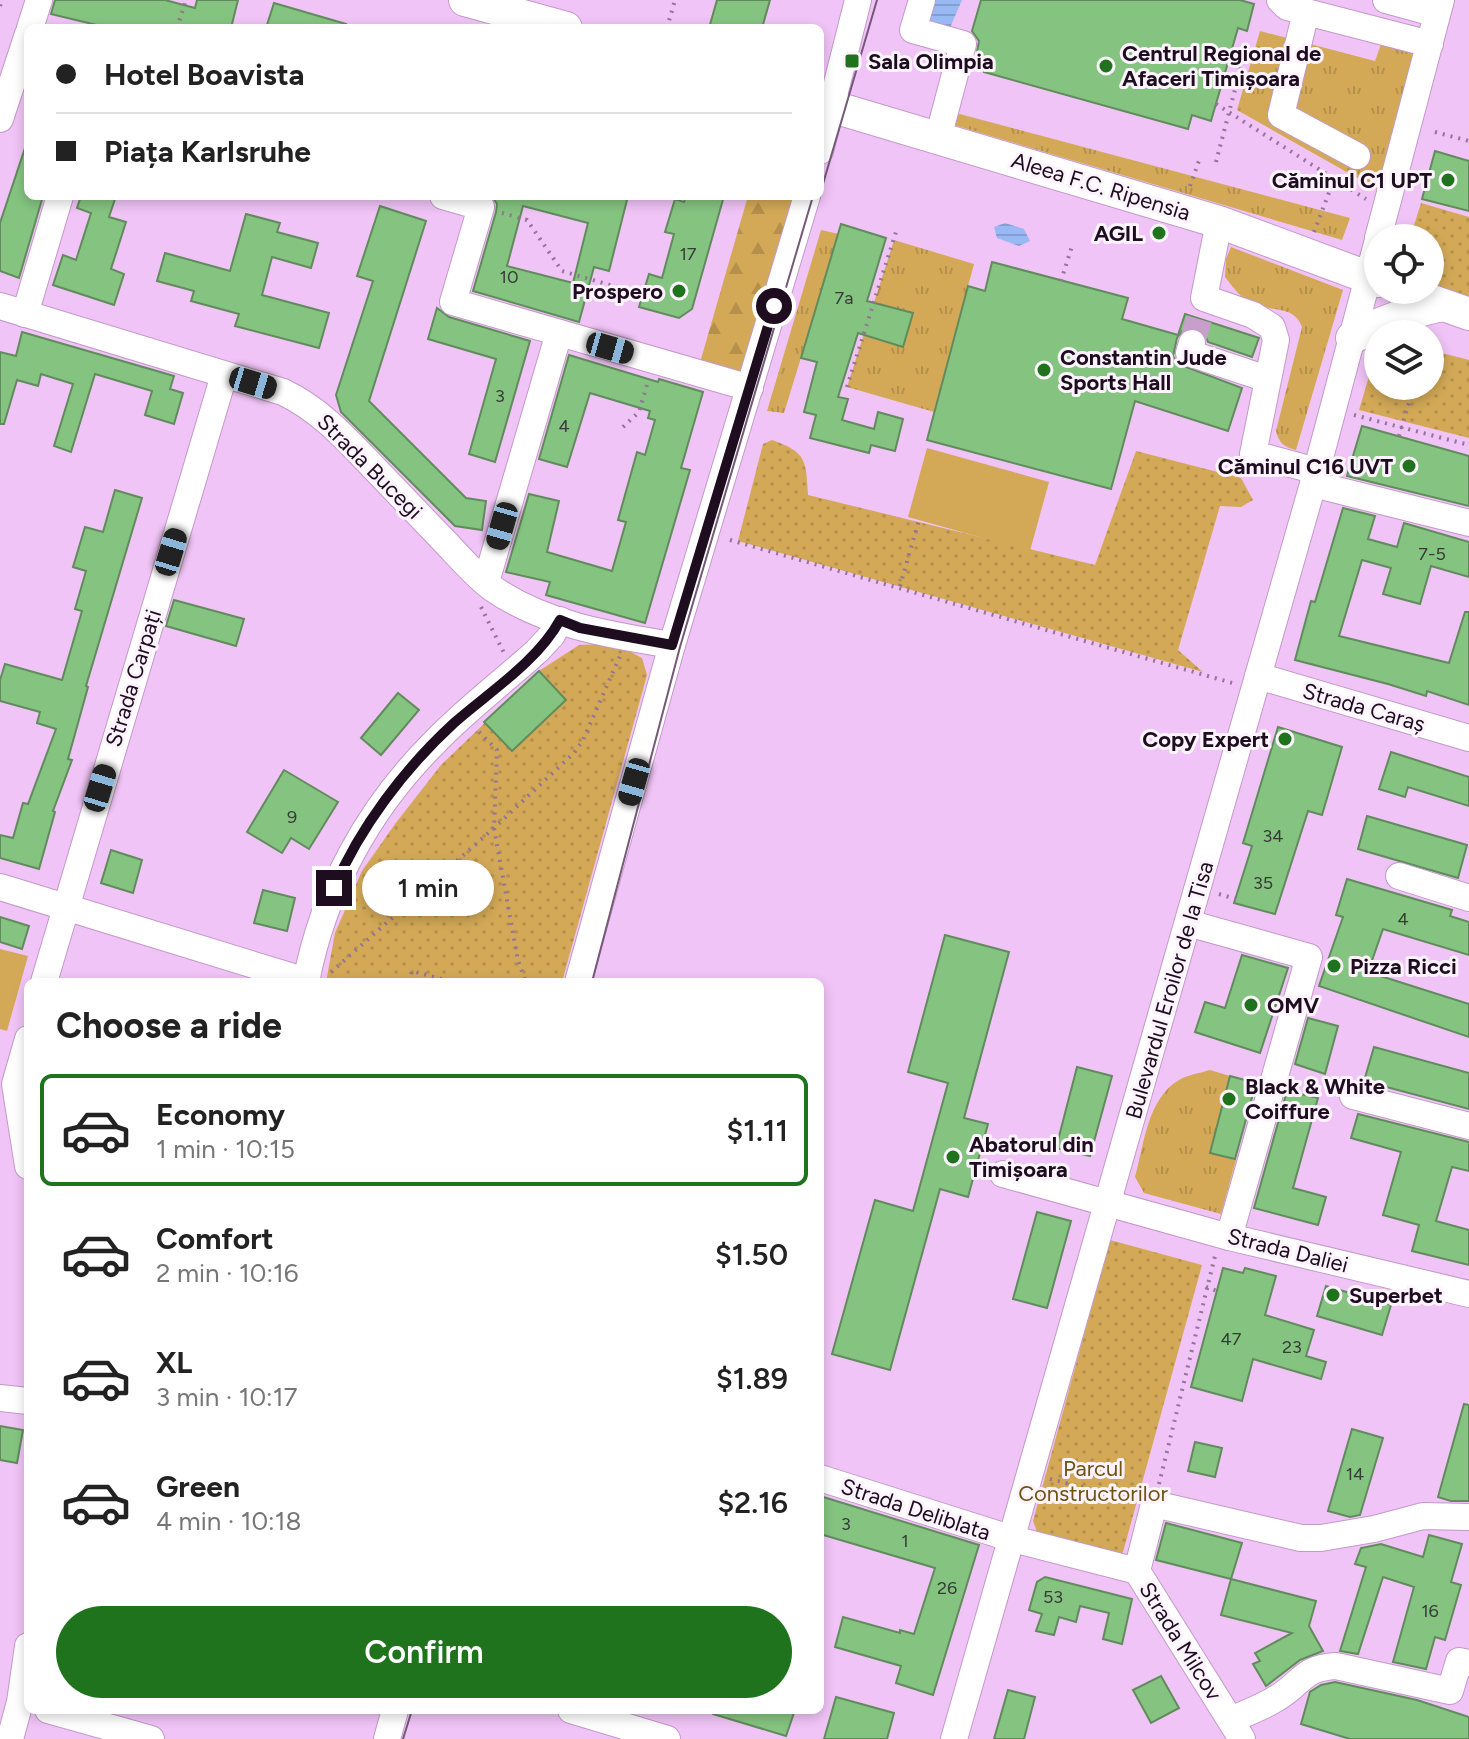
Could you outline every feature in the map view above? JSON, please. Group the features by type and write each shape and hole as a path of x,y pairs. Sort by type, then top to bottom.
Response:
{"main road":[{"path":"465,0 552,24"},
{"name":"Aleea F.C. Ripensia","path":"825,104 1219,222 1364,276"},
{"path":"1352,338 1395,317 1456,310"}],"street":[{"path":"31,24 39,0"},
{"path":"825,104 858,0"},
{"path":"922,0 913,30 963,44 938,138"},
{"path":"1280,0 1287,7 1430,44"},
{"path":"1386,0 1439,7"},
{"name":"Bulevardul Eroilor de la Tisa","path":"1382,224 1439,7"},
{"path":"1306,12 1281,115 1357,156"},
{"path":"0,119 24,46"},
{"path":"12,310 58,200"},
{"path":"457,200 481,207 453,302 750,388"},
{"path":"579,978 672,645 806,200"},
{"path":"1219,222 1189,353 1267,379"},
{"name":"Bulevardul Eroilor de la Tisa","path":"954,1739 1364,304"},
{"name":"Strada Bucegi","path":"12,310 283,392 314,409 486,582 517,602 580,628 672,645"},
{"path":"1198,320 1253,315 1272,327 1276,340 1253,454 1315,478 1469,523"},
{"path":"486,582 559,333"},
{"name":"Strada Carpați","path":"45,978 224,375"},
{"path":"311,978 315,937 342,870 363,834 431,745 537,651 552,635 560,620"},
{"name":"Strada Caraș","path":"1256,683 1469,738"},
{"path":"1399,876 1469,898"},
{"path":"0,887 298,978"},
{"path":"1188,923 1309,957 1223,1241"},
{"path":"24,1053 15,1084 24,1141"},
{"path":"1353,1096 1469,1126"},
{"name":"Strada Daliei","path":"1003,1174 1108,1203 1223,1241 1469,1294"},
{"path":"0,1398 24,1401"},
{"name":"Strada Deliblata","path":"824,1479 1013,1539"},
{"path":"1137,1571 1154,1504 1301,1538 1321,1538 1374,1529 1423,1516 1469,1517"},
{"name":"Strada Milcov","path":"1013,1539 1137,1571 1236,1729"},
{"path":"1236,1729 1306,1673 1319,1667 1336,1666 1450,1691 1459,1661 1468,1661"},
{"path":"10,1739 24,1664"},
{"path":"62,1714 151,1739"},
{"path":"387,1739 394,1714"},
{"path":"584,1714 667,1739"}],"path":[{"path":"0,6 2,0"},
{"path":"178,24 186,0"},
{"path":"668,24 675,0"},
{"path":"1216,162 1243,59 1230,56"},
{"path":"1216,104 1366,199"},
{"path":"1435,132 1469,141"},
{"path":"1187,194 1200,158"},
{"path":"1314,232 1330,190"},
{"path":"481,207 527,220 562,271 627,290"},
{"path":"847,387 896,232"},
{"path":"1061,281 1073,243"},
{"path":"623,427 639,412 654,361"},
{"path":"1399,436 1409,400"},
{"path":"1354,415 1469,445"},
{"path":"900,586 919,520"},
{"path":"730,540 1256,683"},
{"path":"316,978 494,828 574,753 583,740 628,638"},
{"path":"464,715 497,750 494,828 518,961 524,978"},
{"path":"1218,893 1236,899"},
{"path":"410,978 412,971 438,978"},
{"path":"1047,1478 1154,1504 1206,1287 1223,1241"},
{"path":"1206,1287 1217,1291"}],"green space":[{"path":"1260,31 1375,61 1385,33 1430,44 1389,196 1237,110"},
{"path":"956,113 1350,218 1342,240 954,125"},
{"path":"747,200 806,200 750,388 697,373"},
{"path":"1421,203 1469,217 1469,304 1444,294 1444,224 1414,224"},
{"path":"821,230 839,234 784,413 767,411"},
{"path":"894,240 974,264 934,412 847,387"},
{"path":"1231,247 1343,290 1296,450 1283,444 1276,431 1302,327 1294,315 1253,304 1238,292 1225,277 1226,259"},
{"path":"1444,354 1469,360 1469,438 1359,410 1364,393 1364,400 1444,400"},
{"path":"772,440 792,449 802,459 808,495 1095,565 1136,451 1241,478 1253,500 1241,507 1220,506 1178,650 1203,672 738,541 763,444"},
{"path":"927,448 1049,482 1030,551 908,517"},
{"path":"604,644 624,648 642,658 647,675 563,978 327,978 335,933 362,871 395,824 441,765 539,671 579,645"},
{"path":"0,949 28,956 7,1031 0,1029"},
{"path":"1210,1070 1230,1076 1210,1153 1236,1160 1221,1214 1144,1193 1135,1177 1148,1124 1160,1099 1179,1080"},
{"name":"Parcul Constructorilor","path":"1110,1240 1202,1265 1120,1563 1039,1537 1033,1521"}],"water":[{"path":"936,0 962,0 949,30 929,29 929,13"},
{"path":"1005,223 1024,229 1030,241 1019,246 997,238 994,227"}],"building":[{"path":"55,0 165,0 195,8 197,0 238,0 232,24 92,24 51,14"},
{"path":"717,0 770,0 763,24 710,24"},
{"name":"Centrul Regional de Afaceri Timișoara","path":"981,0 1240,0 1254,4 1247,31 1238,28 1211,121 1192,115 1188,129 984,72 987,60 976,57 979,41 972,31"},
{"path":"274,3 346,24 267,24"},
{"path":"24,151 24,200 42,200 19,278 0,271 0,223"},
{"name":"Căminul C1 UPT","path":"1435,151 1469,161 1469,211 1422,199"},
{"path":"80,200 115,200 109,217 126,222 111,269 124,274 114,305 53,285 63,255 76,260 91,213 77,208"},
{"path":"494,200 627,200 609,271 594,267 579,322 473,291 496,212","holes":["523,206 588,223 573,283 507,266"]},
{"path":"675,200 723,200 692,309 679,318 639,307 649,274 662,278 674,234 665,232"},
{"path":"380,206 426,221 369,401 466,498 486,501 482,530 455,526 341,412 336,395 373,281 357,276"},
{"path":"246,214 280,223 277,232 318,243 311,268 272,257 262,295 329,313 319,348 235,326 239,314 191,301 194,291 157,281 165,253 230,271"},
{"path":"841,224 886,238 867,301 913,313 903,347 858,333 838,397 848,399 842,420 874,429 878,412 903,419 895,451 871,445 869,453 810,438 816,415 804,412 817,362 801,358"},
{"name":"Constantin Jude Sports Hall","path":"992,262 1128,298 1122,319 1178,335 1185,314 1259,338 1252,357 1208,342 1204,333 1196,328 1182,331 1177,338 1173,356 1178,364 1242,388 1228,431 1135,401 1111,489 927,440 968,286 985,291"},
{"path":"437,308 449,317 530,341 495,462 469,454 496,359 428,339"},
{"path":"22,332 174,376 170,389 183,393 174,424 145,415 152,391 95,374 71,452 54,446 73,384 41,374 38,386 17,380 4,424 0,424 0,352 16,356"},
{"path":"569,355 703,392 681,468 690,470 645,623 546,595 550,582 506,572 529,494 559,501 547,552 612,571 626,522 618,520 637,452 645,455 655,420 648,418 650,411 590,393 567,467 539,459"},
{"name":"Căminul C16 UVT","path":"1362,426 1469,456 1469,506 1347,476"},
{"path":"115,490 142,498 86,686 68,759 72,760 53,811 39,869 0,858 0,835 13,838 23,803 28,804 56,729 37,723 40,712 0,701 0,680 5,664 62,680 82,611 75,609 86,571 73,567 85,527 103,532"},
{"path":"1343,508 1375,516 1368,539 1397,547 1404,523 1469,542 1469,577 1431,566 1420,604 1383,594 1391,568 1362,560 1339,636 1449,663 1465,612 1469,612 1469,705 1427,691 1426,696 1295,660 1311,601 1315,602"},
{"path":"174,600 244,619 236,646 166,626"},
{"path":"539,671 566,700 512,751 484,722"},
{"path":"398,693 419,710 381,755 361,738"},
{"path":"1278,727 1342,747 1322,815 1308,811 1275,914 1234,903 1252,846 1243,843"},
{"path":"1391,752 1469,777 1469,806 1408,787 1405,797 1379,789"},
{"path":"284,770 338,802 309,849 291,838 282,853 247,832"},
{"path":"1367,816 1467,845 1458,878 1358,849"},
{"path":"111,850 142,860 133,893 101,883"},
{"path":"1347,879 1452,910 1450,916 1469,922 1469,955 1383,929 1368,972 1469,1004 1469,1037 1319,986 1343,917 1336,915"},
{"path":"263,890 295,898 287,931 254,923"},
{"path":"0,917 29,926 22,949 0,942"},
{"name":"Abatorul din Timișoara","path":"945,935 1009,952 964,1118 988,1124 968,1197 940,1189 890,1370 832,1354 875,1200 913,1211 948,1083 908,1072"},
{"name":"OMV","path":"1242,955 1288,968 1260,1053 1195,1032 1205,1002 1225,1008"},
{"path":"1308,1018 1338,1026 1325,1074 1295,1064"},
{"path":"1374,1047 1469,1073 1469,1109 1364,1081"},
{"path":"1077,1067 1112,1076 1090,1156 1056,1148"},
{"path":"1230,1076 1256,1083 1235,1159 1210,1153"},
{"path":"1287,1091 1318,1098 1293,1188 1326,1197 1318,1225 1254,1208"},
{"path":"1358,1114 1469,1142 1469,1171 1452,1167 1436,1221 1469,1230 1469,1265 1412,1251 1419,1225 1383,1215 1401,1152 1351,1138"},
{"path":"1037,1212 1071,1221 1047,1308 1013,1299"},
{"path":"1223,1268 1243,1273 1245,1268 1276,1276 1265,1315 1314,1330 1306,1356 1326,1362 1321,1379 1253,1359 1242,1401 1191,1387"},
{"path":"1326,1286 1391,1305 1382,1335 1317,1316"},
{"path":"1464,1404 1469,1405 1469,1501 1451,1501 1438,1497"},
{"path":"0,1426 23,1430 17,1463 0,1460"},
{"path":"1352,1429 1383,1438 1360,1515 1350,1517 1328,1511"},
{"path":"1195,1442 1222,1448 1215,1477 1188,1471"},
{"path":"824,1497 979,1545 933,1695 896,1683 901,1666 835,1647 843,1617 914,1634 935,1568 824,1535"},
{"path":"1166,1523 1242,1543 1231,1579 1156,1560"},
{"path":"1429,1535 1462,1544 1451,1582 1461,1585 1445,1640 1435,1637 1426,1669 1393,1662 1414,1587 1383,1577 1358,1654 1340,1651 1366,1567 1355,1564 1361,1548 1381,1544 1423,1557"},
{"path":"1045,1577 1132,1599 1122,1644 1103,1639 1109,1613 1080,1606 1076,1622 1059,1617 1054,1635 1036,1631 1042,1614 1029,1610 1037,1582"},
{"path":"1231,1579 1316,1601 1309,1626 1323,1651 1300,1660 1266,1686 1253,1664 1260,1661 1255,1653 1292,1633 1221,1615"},
{"path":"1161,1676 1179,1708 1151,1723 1133,1690"},
{"path":"1335,1682 1417,1700 1469,1717 1469,1739 1350,1739 1301,1724 1310,1692 1321,1685"},
{"path":"1008,1690 1035,1697 1024,1739 994,1739"},
{"path":"836,1697 894,1713 887,1739 824,1739"},
{"path":"713,1714 794,1714 786,1736"}],"tunnel":[{"path":"1192,343 1199,319"}],"tram line":[{"path":"824,180 877,0"},
{"path":"593,978 680,647 812,200"},
{"path":"403,1739 411,1714"}],"place":[{"name":"Sala Olimpia","path":"852,61"},
{"name":"Centrul Regional de Afaceri Timișoara","path":"1106,66"},
{"name":"Căminul C1 UPT","path":"1448,180"},
{"name":"AGIL","path":"1159,233"},
{"name":"Prospero","path":"679,291"},
{"name":"Constantin Jude Sports Hall","path":"1044,370"},
{"name":"Căminul C16 UVT","path":"1409,466"},
{"name":"Copy Expert","path":"1285,739"},
{"name":"Pizza Ricci","path":"1334,966"},
{"name":"OMV","path":"1251,1005"},
{"name":"Black & White Coiffure","path":"1229,1099"},
{"name":"Abatorul din Timișoara","path":"953,1157"},
{"name":"Superbet","path":"1333,1295"}],"route":[{"path":"334,888 370,822 414,765 431,745 537,651 552,635 560,620 580,628 672,645 774,306"}]}
